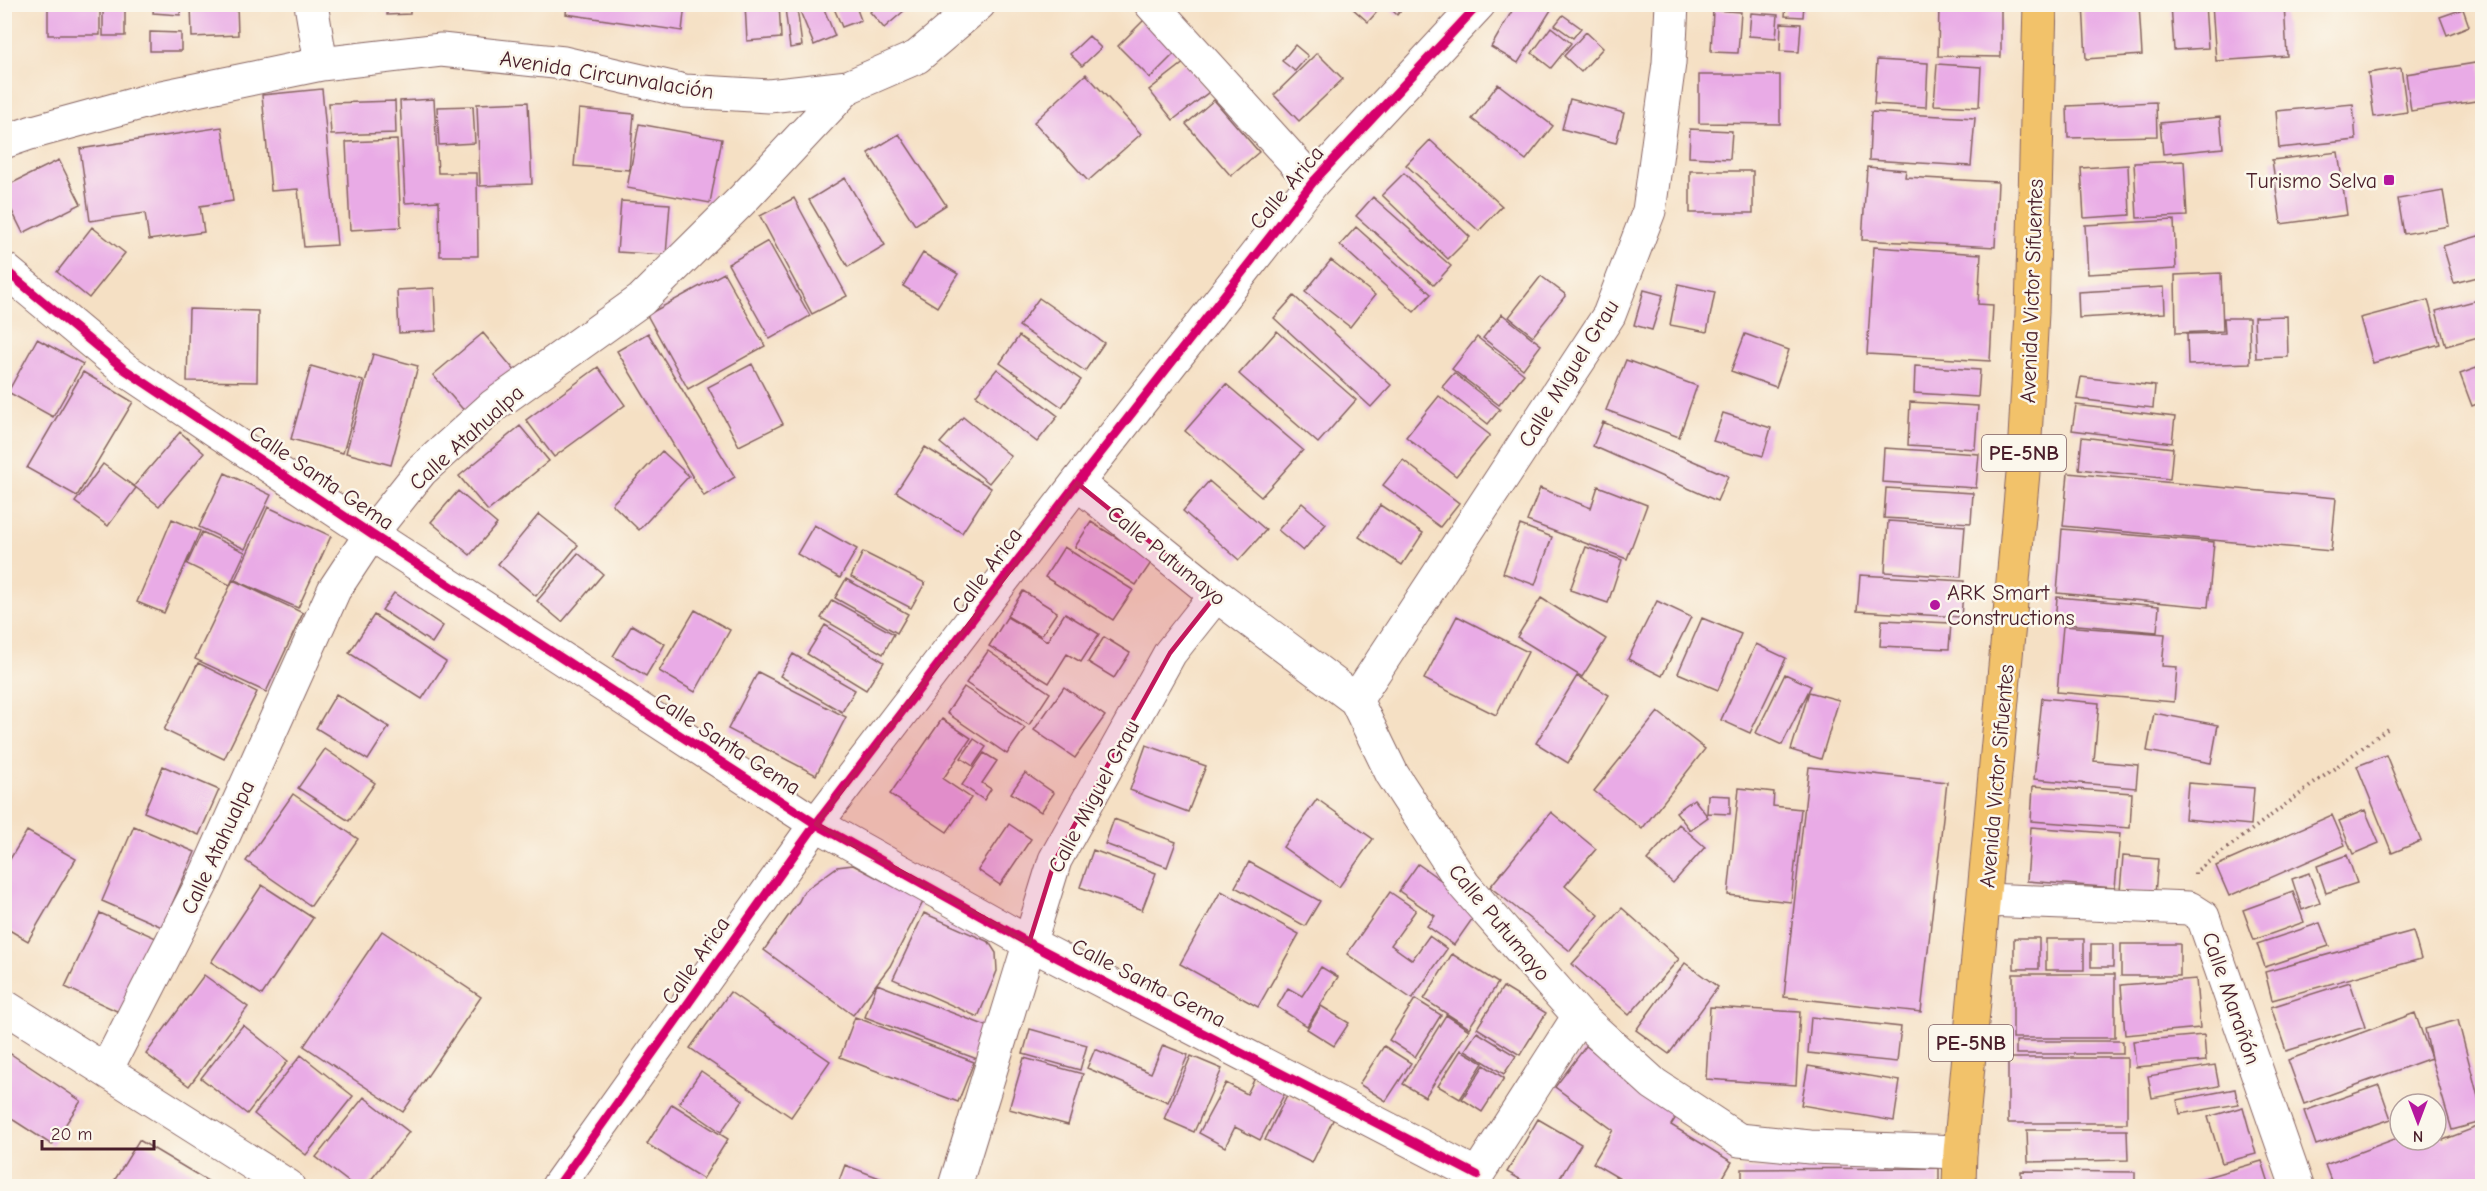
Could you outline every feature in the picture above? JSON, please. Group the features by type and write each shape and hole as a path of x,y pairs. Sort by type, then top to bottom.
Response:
{"highway":[{"name":"Avenida Victor Sifuentes","path":"1984,900 2023,473 2032,313 2040,4"},
{"name":"PE-5NB","path":"1959,1186 1960,1152 1984,900"}],"street":[{"path":"310,4 321,64"},
{"name":"Avenida Circunvalación","path":"4,142 162,97 321,64 441,50 564,63 685,91 769,96 848,87 917,57 979,4"},
{"path":"1151,4 1313,182"},
{"name":"Calle Arica","path":"558,1186 816,824 1077,483 1313,182 1479,4"},
{"name":"Calle Miguel Grau","path":"1356,700 1609,315 1649,211 1669,63 1672,4"},
{"name":"Calle Atahualpa","path":"106,1070 206,875 334,590 371,534 421,471 493,406 641,300 742,200 848,87"},
{"name":"Calle Santa Gema","path":"4,269 124,369 371,534 816,824 1029,943 1475,1181"},
{"name":"Calle Putumayo","path":"1077,483 1216,595 1356,700 1392,774 1464,885 1579,1016 1654,1084 1739,1140 1810,1147 1960,1152"},
{"name":"Calle Miguel Grau","path":"955,1186 1055,860 1170,652 1216,595"},
{"name":"Calle Marañón","path":"1984,900 2189,908 2203,917 2296,1186"},
{"path":"4,1006 288,1186"},
{"path":"1475,1181 1579,1016"}],"path":[{"path":"2189,908 2195,872 2390,727"}],"highlighted area":[{"path":"1077,483 1216,595 1170,653 1055,860 1029,943 816,824"}],"building":[{"path":"48,4 100,4 100,35 48,35"},
{"path":"103,4 125,4 125,36 103,36"},
{"path":"154,4 181,4 180,15 153,13"},
{"path":"191,4 237,4 238,35 192,37"},
{"path":"387,4 410,4 410,14 387,15"},
{"path":"567,4 685,4 682,31 566,14"},
{"path":"745,4 779,4 781,38 747,41"},
{"path":"797,4 822,4 835,36 814,45"},
{"path":"855,4 861,20 842,27 833,6"},
{"path":"878,4 912,4 884,28 870,12"},
{"path":"1353,4 1384,4 1368,22 1351,7"},
{"path":"1386,4 1406,4 1397,15"},
{"path":"1516,4 1542,4 1551,10 1518,63 1491,47"},
{"path":"1736,4 1751,4 1750,9 1735,8"},
{"path":"1786,4 1804,4 1803,17 1785,16"},
{"path":"1939,4 2001,4 2001,57 1938,56"},
{"path":"2083,4 2139,4 2142,55 2086,59"},
{"path":"2171,4 2205,4 2208,48 2174,50"},
{"path":"2212,4 2284,4 2287,56 2216,61"},
{"path":"797,7 802,46 790,48 785,8"},
{"path":"2463,9 2469,26 2447,35 2440,17"},
{"path":"1713,10 1741,12 1738,53 1711,52"},
{"path":"1751,13 1778,15 1776,38 1749,36"},
{"path":"1563,15 1581,28 1573,38 1555,25"},
{"path":"1146,18 1178,50 1150,78 1118,46"},
{"path":"1781,23 1801,24 1799,52 1780,51"},
{"path":"1551,27 1571,43 1551,68 1532,53"},
{"path":"150,32 181,33 181,51 150,51"},
{"path":"1586,32 1603,48 1581,72 1564,56"},
{"path":"1089,36 1101,48 1082,66 1070,54"},
{"path":"1295,45 1308,56 1295,71 1282,61"},
{"path":"1317,53 1343,79 1299,121 1274,95"},
{"path":"1877,60 1928,63 1926,107 1874,104"},
{"path":"1185,62 1209,92 1173,120 1149,90"},
{"path":"2482,62 2482,100 2411,111 2406,74"},
{"path":"1937,64 1981,67 1979,107 1934,105"},
{"path":"2401,68 2407,112 2374,117 2368,73"},
{"path":"1086,74 1141,134 1088,181 1034,122"},
{"path":"1699,75 1780,75 1780,124 1699,123"},
{"path":"1498,84 1553,126 1526,160 1472,119"},
{"path":"322,89 337,245 304,247 298,189 271,191 262,95"},
{"path":"434,99 438,173 477,173 478,256 440,256 439,201 405,203 400,101"},
{"path":"1570,99 1624,113 1616,143 1562,129"},
{"path":"1214,100 1259,152 1231,176 1186,124"},
{"path":"395,101 396,133 331,135 329,103"},
{"path":"528,102 532,184 480,186 477,104"},
{"path":"2156,102 2157,136 2068,138 2067,106"},
{"path":"2353,104 2356,140 2279,148 2276,111"},
{"path":"473,106 475,143 439,145 437,107"},
{"path":"579,109 634,114 629,170 574,166"},
{"path":"1871,112 1975,118 1971,166 1869,160"},
{"path":"2220,117 2223,148 2163,154 2160,123"},
{"path":"639,124 722,139 710,203 627,188"},
{"path":"222,127 233,201 200,206 204,232 149,240 145,213 90,221 80,149"},
{"path":"1690,129 1732,131 1730,159 1689,157"},
{"path":"899,134 946,205 915,225 868,153"},
{"path":"397,140 401,227 350,230 346,142"},
{"path":"1430,140 1502,206 1479,231 1406,165"},
{"path":"2338,152 2347,215 2281,224 2272,160"},
{"path":"59,160 81,204 23,233 4,195 4,187"},
{"path":"2184,161 2187,216 2137,218 2134,163"},
{"path":"2128,165 2130,215 2084,218 2081,168"},
{"path":"1867,167 1906,170 1905,177 1998,182 1995,247 1862,240"},
{"path":"1690,171 1753,171 1753,213 1690,213"},
{"path":"1404,173 1470,237 1448,259 1382,195"},
{"path":"845,178 885,245 848,267 809,200"},
{"path":"2443,191 2449,226 2404,234 2398,199"},
{"path":"1373,197 1451,266 1434,285 1356,216"},
{"path":"794,198 847,296 812,314 760,216"},
{"path":"621,201 670,204 666,255 617,252"},
{"path":"2174,220 2176,269 2088,274 2085,225"},
{"path":"92,227 125,253 89,298 57,272"},
{"path":"1356,227 1431,294 1414,312 1340,245"},
{"path":"2482,235 2482,276 2454,283 2443,246"},
{"path":"768,241 810,316 770,339 728,264"},
{"path":"1874,247 1981,254 1978,304 1993,305 1990,361 1867,354"},
{"path":"923,253 958,274 937,307 903,286"},
{"path":"1331,260 1375,295 1350,327 1305,292"},
{"path":"724,273 765,346 688,389 647,315"},
{"path":"2221,273 2223,331 2176,333 2175,275"},
{"path":"1541,276 1566,295 1533,336 1509,317"},
{"path":"1678,284 1715,292 1707,332 1670,325"},
{"path":"2164,287 2165,313 2079,318 2078,292"},
{"path":"434,288 436,331 399,333 397,290"},
{"path":"1644,290 1663,295 1652,330 1634,325"},
{"path":"1294,296 1391,385 1371,407 1274,318"},
{"path":"1039,298 1104,343 1085,371 1019,326"},
{"path":"2482,299 2482,336 2446,346 2436,311"},
{"path":"2428,300 2440,344 2373,363 2360,318"},
{"path":"189,309 258,311 257,382 187,381"},
{"path":"1502,314 1541,345 1523,369 1483,338"},
{"path":"2287,316 2288,357 2256,358 2254,317"},
{"path":"2224,318 2249,318 2250,363 2188,365 2187,334 2225,333"},
{"path":"1277,331 1356,400 1318,443 1239,374"},
{"path":"483,333 516,372 467,414 433,375"},
{"path":"648,333 735,477 704,496 617,351"},
{"path":"1745,334 1789,350 1776,387 1731,371"},
{"path":"1019,336 1081,380 1062,407 1000,363"},
{"path":"1477,337 1524,374 1499,405 1452,369"},
{"path":"37,339 83,364 53,417 8,392"},
{"path":"373,354 418,366 391,465 346,453"},
{"path":"1626,360 1697,386 1679,437 1606,410"},
{"path":"752,364 783,424 739,446 708,387"},
{"path":"311,366 363,381 343,453 291,439"},
{"path":"1915,366 1980,370 1978,397 1914,393"},
{"path":"2482,366 2482,402 2472,406 2460,374"},
{"path":"598,367 625,405 554,457 526,420"},
{"path":"997,369 1058,416 1037,442 976,395"},
{"path":"83,372 133,402 77,496 27,468"},
{"path":"1454,373 1500,409 1488,424 1442,387"},
{"path":"2081,377 2155,386 2153,408 2077,399"},
{"path":"1226,384 1303,450 1261,497 1185,431"},
{"path":"1439,396 1490,435 1456,476 1406,437"},
{"path":"1910,402 1978,406 1975,449 1908,445"},
{"path":"2076,405 2175,417 2172,443 2072,430"},
{"path":"1723,413 1771,428 1763,456 1713,441"},
{"path":"963,417 1011,456 989,483 940,443"},
{"path":"1603,422 1728,476 1717,501 1593,446"},
{"path":"520,426 549,461 488,511 459,476"},
{"path":"180,432 204,453 159,506 134,486"},
{"path":"2082,437 2173,448 2170,479 2079,469"},
{"path":"925,447 991,488 962,533 896,492"},
{"path":"1884,448 1979,454 1976,488 1882,482"},
{"path":"662,451 689,476 639,530 612,504"},
{"path":"1403,460 1459,503 1440,527 1383,485"},
{"path":"103,464 136,488 108,526 75,502"},
{"path":"225,473 271,495 245,549 199,527"},
{"path":"2068,473 2336,498 2331,551 2063,526"},
{"path":"1209,481 1266,530 1239,560 1183,511"},
{"path":"1598,486 1647,505 1627,559 1527,521 1540,488 1591,508"},
{"path":"1886,488 1973,493 1971,523 1884,518"},
{"path":"458,491 497,524 470,555 431,522"},
{"path":"1302,503 1326,524 1303,551 1278,530"},
{"path":"1380,505 1423,533 1402,565 1359,537"},
{"path":"268,507 331,536 298,608 235,580"},
{"path":"539,514 578,545 536,596 498,564"},
{"path":"172,519 200,531 164,613 137,602"},
{"path":"1888,521 1965,526 1961,577 1885,572"},
{"path":"1091,522 1153,560 1136,585 1075,547"},
{"path":"814,525 857,549 840,578 797,554"},
{"path":"1520,525 1552,537 1535,585 1503,573"},
{"path":"2062,529 2214,542 2208,607 2057,593"},
{"path":"202,532 245,552 230,585 187,564"},
{"path":"1064,547 1133,590 1113,620 1045,577"},
{"path":"1586,547 1622,560 1608,603 1570,590"},
{"path":"863,552 925,583 911,608 851,577"},
{"path":"578,553 603,574 562,622 537,601"},
{"path":"1860,575 1964,581 1961,617 1857,611"},
{"path":"846,579 908,614 897,633 835,598"},
{"path":"233,580 303,613 266,692 195,659"},
{"path":"1023,591 1057,612 1041,636 1007,616"},
{"path":"394,593 443,626 432,643 382,610"},
{"path":"2057,597 2159,606 2157,632 2055,623"},
{"path":"1541,598 1606,639 1582,677 1517,637"},
{"path":"832,600 894,634 883,654 821,618"},
{"path":"1657,601 1691,617 1662,676 1628,659"},
{"path":"695,610 730,630 695,692 659,671"},
{"path":"1065,613 1099,634 1081,662 1067,654 1049,683 989,646 1007,617 1047,641"},
{"path":"374,615 446,662 422,699 349,653"},
{"path":"1457,616 1528,652 1496,715 1424,679"},
{"path":"1702,618 1741,634 1718,690 1678,673"},
{"path":"1882,620 1951,623 1949,649 1880,646"},
{"path":"632,625 665,644 646,676 613,656"},
{"path":"825,625 884,662 866,690 807,654"},
{"path":"2063,626 2165,634 2162,666 2177,667 2174,702 2057,692"},
{"path":"1104,637 1130,653 1114,678 1088,662"},
{"path":"1756,644 1786,658 1750,733 1721,720"},
{"path":"988,651 1050,693 1029,725 966,683"},
{"path":"793,654 855,690 842,712 780,676"},
{"path":"198,663 257,692 224,759 164,730"},
{"path":"758,672 846,717 816,775 728,729"},
{"path":"1785,674 1811,686 1782,745 1756,733"},
{"path":"1577,676 1609,695 1568,763 1536,743"},
{"path":"964,687 1025,728 1007,754 947,713"},
{"path":"1064,687 1105,716 1075,758 1034,730"},
{"path":"1809,692 1839,700 1821,759 1791,750"},
{"path":"336,694 389,727 368,760 316,728"},
{"path":"2042,698 2099,703 2094,761 2138,765 2136,788 2034,779"},
{"path":"1658,712 1705,749 1642,829 1594,791"},
{"path":"2154,713 2218,725 2211,763 2147,751"},
{"path":"942,719 971,738 943,779 971,798 947,832 890,794"},
{"path":"974,739 986,747 973,766 961,758"},
{"path":"1146,745 1206,766 1188,812 1130,790"},
{"path":"325,749 375,783 349,821 298,788"},
{"path":"984,753 997,761 982,783 991,789 984,800 962,785"},
{"path":"2386,755 2421,841 2392,853 2357,766"},
{"path":"163,766 219,790 199,835 144,812"},
{"path":"1809,767 1947,782 1921,1012 1784,997"},
{"path":"1025,773 1054,793 1041,812 1011,793"},
{"path":"2188,783 2254,788 2251,825 2185,819"},
{"path":"2033,786 2132,793 2130,828 2031,821"},
{"path":"1739,788 1774,792 1773,806 1801,809 1791,902 1728,895"},
{"path":"293,794 358,839 311,906 246,861"},
{"path":"1708,795 1730,796 1730,814 1707,813"},
{"path":"1317,799 1373,839 1339,887 1283,847"},
{"path":"1694,799 1708,817 1690,830 1676,812"},
{"path":"2365,810 2379,843 2353,854 2339,821"},
{"path":"1551,812 1596,849 1565,886 1599,915 1570,951 1490,887"},
{"path":"2332,815 2345,845 2229,896 2216,866"},
{"path":"1114,819 1176,842 1167,867 1105,844"},
{"path":"1009,824 1031,839 1000,885 978,870"},
{"path":"1679,824 1705,847 1673,883 1647,860"},
{"path":"134,826 195,852 162,927 102,901"},
{"path":"2031,827 2120,834 2115,888 2027,881"},
{"path":"27,831 76,859 28,941 4,927 4,869"},
{"path":"1093,850 1156,873 1142,910 1080,887"},
{"path":"2347,855 2357,883 2326,893 2317,866"},
{"path":"2123,856 2158,859 2155,894 2120,891"},
{"path":"1249,862 1320,901 1305,926 1235,887"},
{"path":"1418,864 1480,908 1454,945 1427,926 1435,916 1399,891"},
{"path":"853,865 923,902 890,966 853,1015 764,950 804,891 837,867"},
{"path":"2309,873 2320,903 2302,910 2292,879"},
{"path":"262,885 313,918 262,995 211,962"},
{"path":"1221,891 1299,934 1258,1007 1180,964"},
{"path":"1390,892 1416,910 1391,945 1412,960 1429,936 1447,949 1412,999 1347,954"},
{"path":"2293,892 2304,922 2254,940 2243,910"},
{"path":"1622,908 1679,959 1629,1015 1572,964"},
{"path":"100,913 156,938 121,1013 65,987"},
{"path":"924,913 989,942 996,953 997,971 978,1017 893,979"},
{"path":"2320,923 2329,946 2265,967 2257,944"},
{"path":"382,931 481,997 403,1112 304,1046"},
{"path":"2413,931 2421,959 2272,1000 2265,972"},
{"path":"2014,938 2039,938 2039,969 2014,969"},
{"path":"2046,939 2084,939 2084,970 2046,970"},
{"path":"2091,944 2113,944 2113,967 2091,967"},
{"path":"2121,944 2180,944 2180,976 2121,976"},
{"path":"1452,954 1498,983 1469,1028 1424,999"},
{"path":"1685,963 1718,987 1669,1054 1636,1030"},
{"path":"1321,967 1338,977 1307,1026 1277,1007 1288,988 1302,996"},
{"path":"2013,974 2115,974 2115,1038 2013,1038"},
{"path":"204,975 248,1007 189,1086 146,1054"},
{"path":"2196,979 2200,1028 2125,1035 2121,985"},
{"path":"2350,982 2365,1027 2286,1051 2271,1007"},
{"path":"877,984 997,1030 985,1062 865,1017"},
{"path":"1503,987 1546,1013 1520,1055 1477,1028"},
{"path":"730,992 830,1061 791,1117 690,1048"},
{"path":"1415,999 1441,1015 1415,1057 1389,1040"},
{"path":"1321,1006 1349,1023 1334,1046 1307,1029"},
{"path":"1710,1007 1800,1012 1796,1085 1706,1079"},
{"path":"2415,1013 2431,1058 2304,1104 2288,1060"},
{"path":"1446,1015 1469,1030 1425,1097 1403,1084"},
{"path":"855,1017 974,1062 958,1102 840,1057"},
{"path":"1811,1017 1901,1027 1897,1062 1808,1053"},
{"path":"2458,1020 2482,1112 2482,1122 2452,1130 2448,1116 2448,1092 2441,1092 2425,1029"},
{"path":"243,1025 288,1061 247,1114 201,1078"},
{"path":"1030,1029 1087,1045 1080,1070 1023,1054"},
{"path":"1477,1032 1516,1056 1504,1074 1465,1050"},
{"path":"2204,1035 2206,1061 2136,1067 2133,1041"},
{"path":"2016,1041 2123,1041 2123,1054 2016,1054"},
{"path":"1163,1045 1188,1055 1168,1102 1087,1068 1095,1049 1151,1073"},
{"path":"1384,1046 1411,1063 1386,1101 1359,1084"},
{"path":"1586,1046 1678,1114 1671,1125 1732,1162 1718,1186 1632,1186 1593,1163 1613,1130 1555,1087"},
{"path":"1461,1050 1483,1063 1460,1099 1438,1086"},
{"path":"11,1054 81,1101 52,1145 4,1114 4,1064"},
{"path":"301,1055 353,1096 306,1155 254,1114"},
{"path":"1191,1056 1222,1069 1194,1132 1164,1119"},
{"path":"1024,1058 1083,1074 1068,1125 1009,1109"},
{"path":"2008,1058 2127,1058 2127,1123 2008,1123"},
{"path":"1484,1065 1504,1078 1482,1112 1462,1099"},
{"path":"2215,1065 2219,1086 2152,1098 2148,1076"},
{"path":"1808,1066 1900,1081 1894,1121 1801,1105"},
{"path":"701,1071 743,1100 721,1132 679,1103"},
{"path":"1255,1078 1285,1093 1260,1140 1235,1127 1225,1147 1199,1133 1226,1083 1247,1094"},
{"path":"2379,1085 2388,1110 2388,1120 2316,1145 2304,1111"},
{"path":"2235,1089 2238,1104 2180,1114 2177,1100"},
{"path":"1287,1095 1334,1118 1312,1163 1265,1140"},
{"path":"364,1097 409,1132 366,1186 354,1186 316,1157"},
{"path":"672,1104 728,1139 703,1179 647,1144"},
{"path":"2243,1107 2256,1154 2222,1163 2208,1117"},
{"path":"1538,1119 1581,1144 1555,1186 1532,1186 1507,1172"},
{"path":"2482,1125 2482,1186 2333,1186 2325,1165 2388,1141 2388,1152 2448,1152 2448,1138"},
{"path":"2027,1130 2127,1130 2128,1160 2028,1162"},
{"path":"139,1140 211,1183 209,1186 111,1186"},
{"path":"2262,1161 2270,1186 2184,1186 2183,1184"},
{"path":"845,1165 901,1186 837,1186"},
{"path":"1939,1168 1939,1186 1742,1186 1742,1169"},
{"path":"2021,1171 2135,1172 2135,1186 2021,1186"}],"cycle path":[{"path":"558,1186 816,824 1077,483 1313,182 1479,4"},
{"path":"4,269 124,369 371,534 816,824 1029,943 1477,1175"}],"place":[{"name":"Turismo Selva","path":"2389,180"},
{"name":"ARK Smart Constructions","path":"1935,605"}]}
